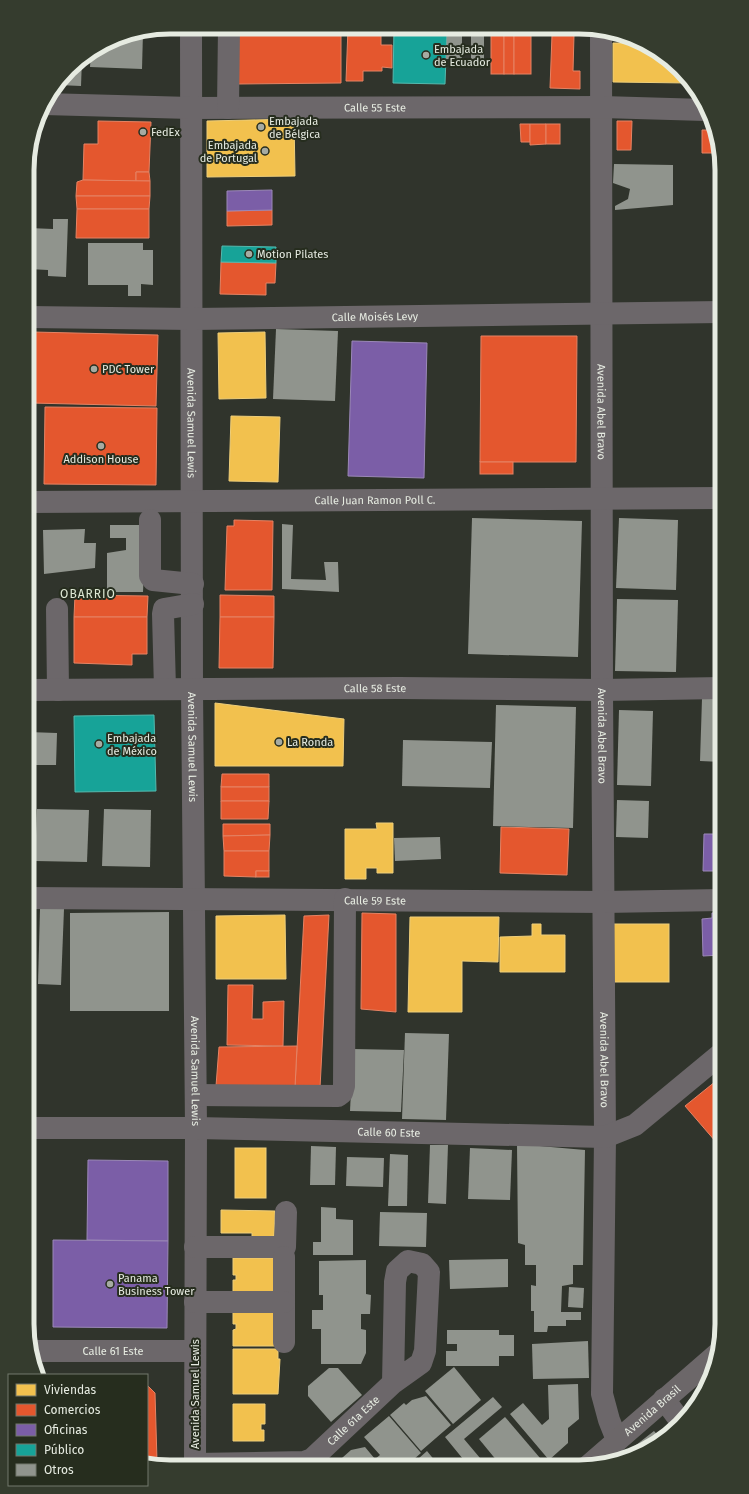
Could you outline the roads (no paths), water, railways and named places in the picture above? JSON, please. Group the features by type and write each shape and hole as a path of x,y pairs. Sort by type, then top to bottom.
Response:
{"main road":[{"name":"Avenida Brasil","path":"596,1459 710,1360"}],"street":[{"name":"Avenida Samuel Lewis","path":"191,34 193,503 192,689 196,1095 194,1350 195,1460"},
{"path":"228,34 228,108"},
{"name":"Avenida Abel Bravo","path":"601,36 602,690 605,1137 602,1394 609,1420 617,1440"},
{"name":"Calle 55 Este","path":"51,104 191,108 602,107 701,110"},
{"name":"Calle Moisés Levy","path":"34,317 192,319 715,312"},
{"name":"Calle Juan Ramon Poll C.","path":"34,502 193,503 715,498"},
{"path":"150,520 150,576 152,580 193,594"},
{"path":"165,689 162,614 164,609 193,594"},
{"path":"57,609 58,690"},
{"name":"Calle 58 Este","path":"34,690 399,688 602,690 715,688"},
{"name":"Calle 59 Este","path":"34,898 345,899 604,902 715,900"},
{"path":"196,1095 338,1096 342,1093 344,1086 345,899"},
{"name":"Calle 60 Este","path":"34,1128 196,1128 605,1137 635,1125 715,1059"},
{"path":"195,1247 285,1248 286,1212"},
{"path":"284,1257 284,1342"},
{"name":"Calle 61a Este","path":"308,1460 312,1459 393,1383 421,1363 425,1351 429,1272 422,1264 408,1262 397,1271 395,1282 393,1383"},
{"path":"195,1302 284,1302"},
{"name":"Calle 61 Este","path":"37,1351 194,1350"},
{"path":"664,1399 678,1417"}],"place":[{"name":"Embajada de Ecuador","path":"426,55"},
{"name":"Embajada de Bélgica","path":"261,127"},
{"name":"FedEx","path":"143,132"},
{"name":"Embajada de Portugal","path":"265,151"},
{"name":"Motion Pilates","path":"249,254"},
{"name":"PDC Tower","path":"94,369"},
{"name":"Addison House","path":"101,446"},
{"name":"La Ronda","path":"279,742"},
{"name":"Embajada de México","path":"99,744"},
{"name":"Panama Business Tower","path":"110,1284"}],"district":[{"name":"OBARRIO","path":"88,594"}]}
